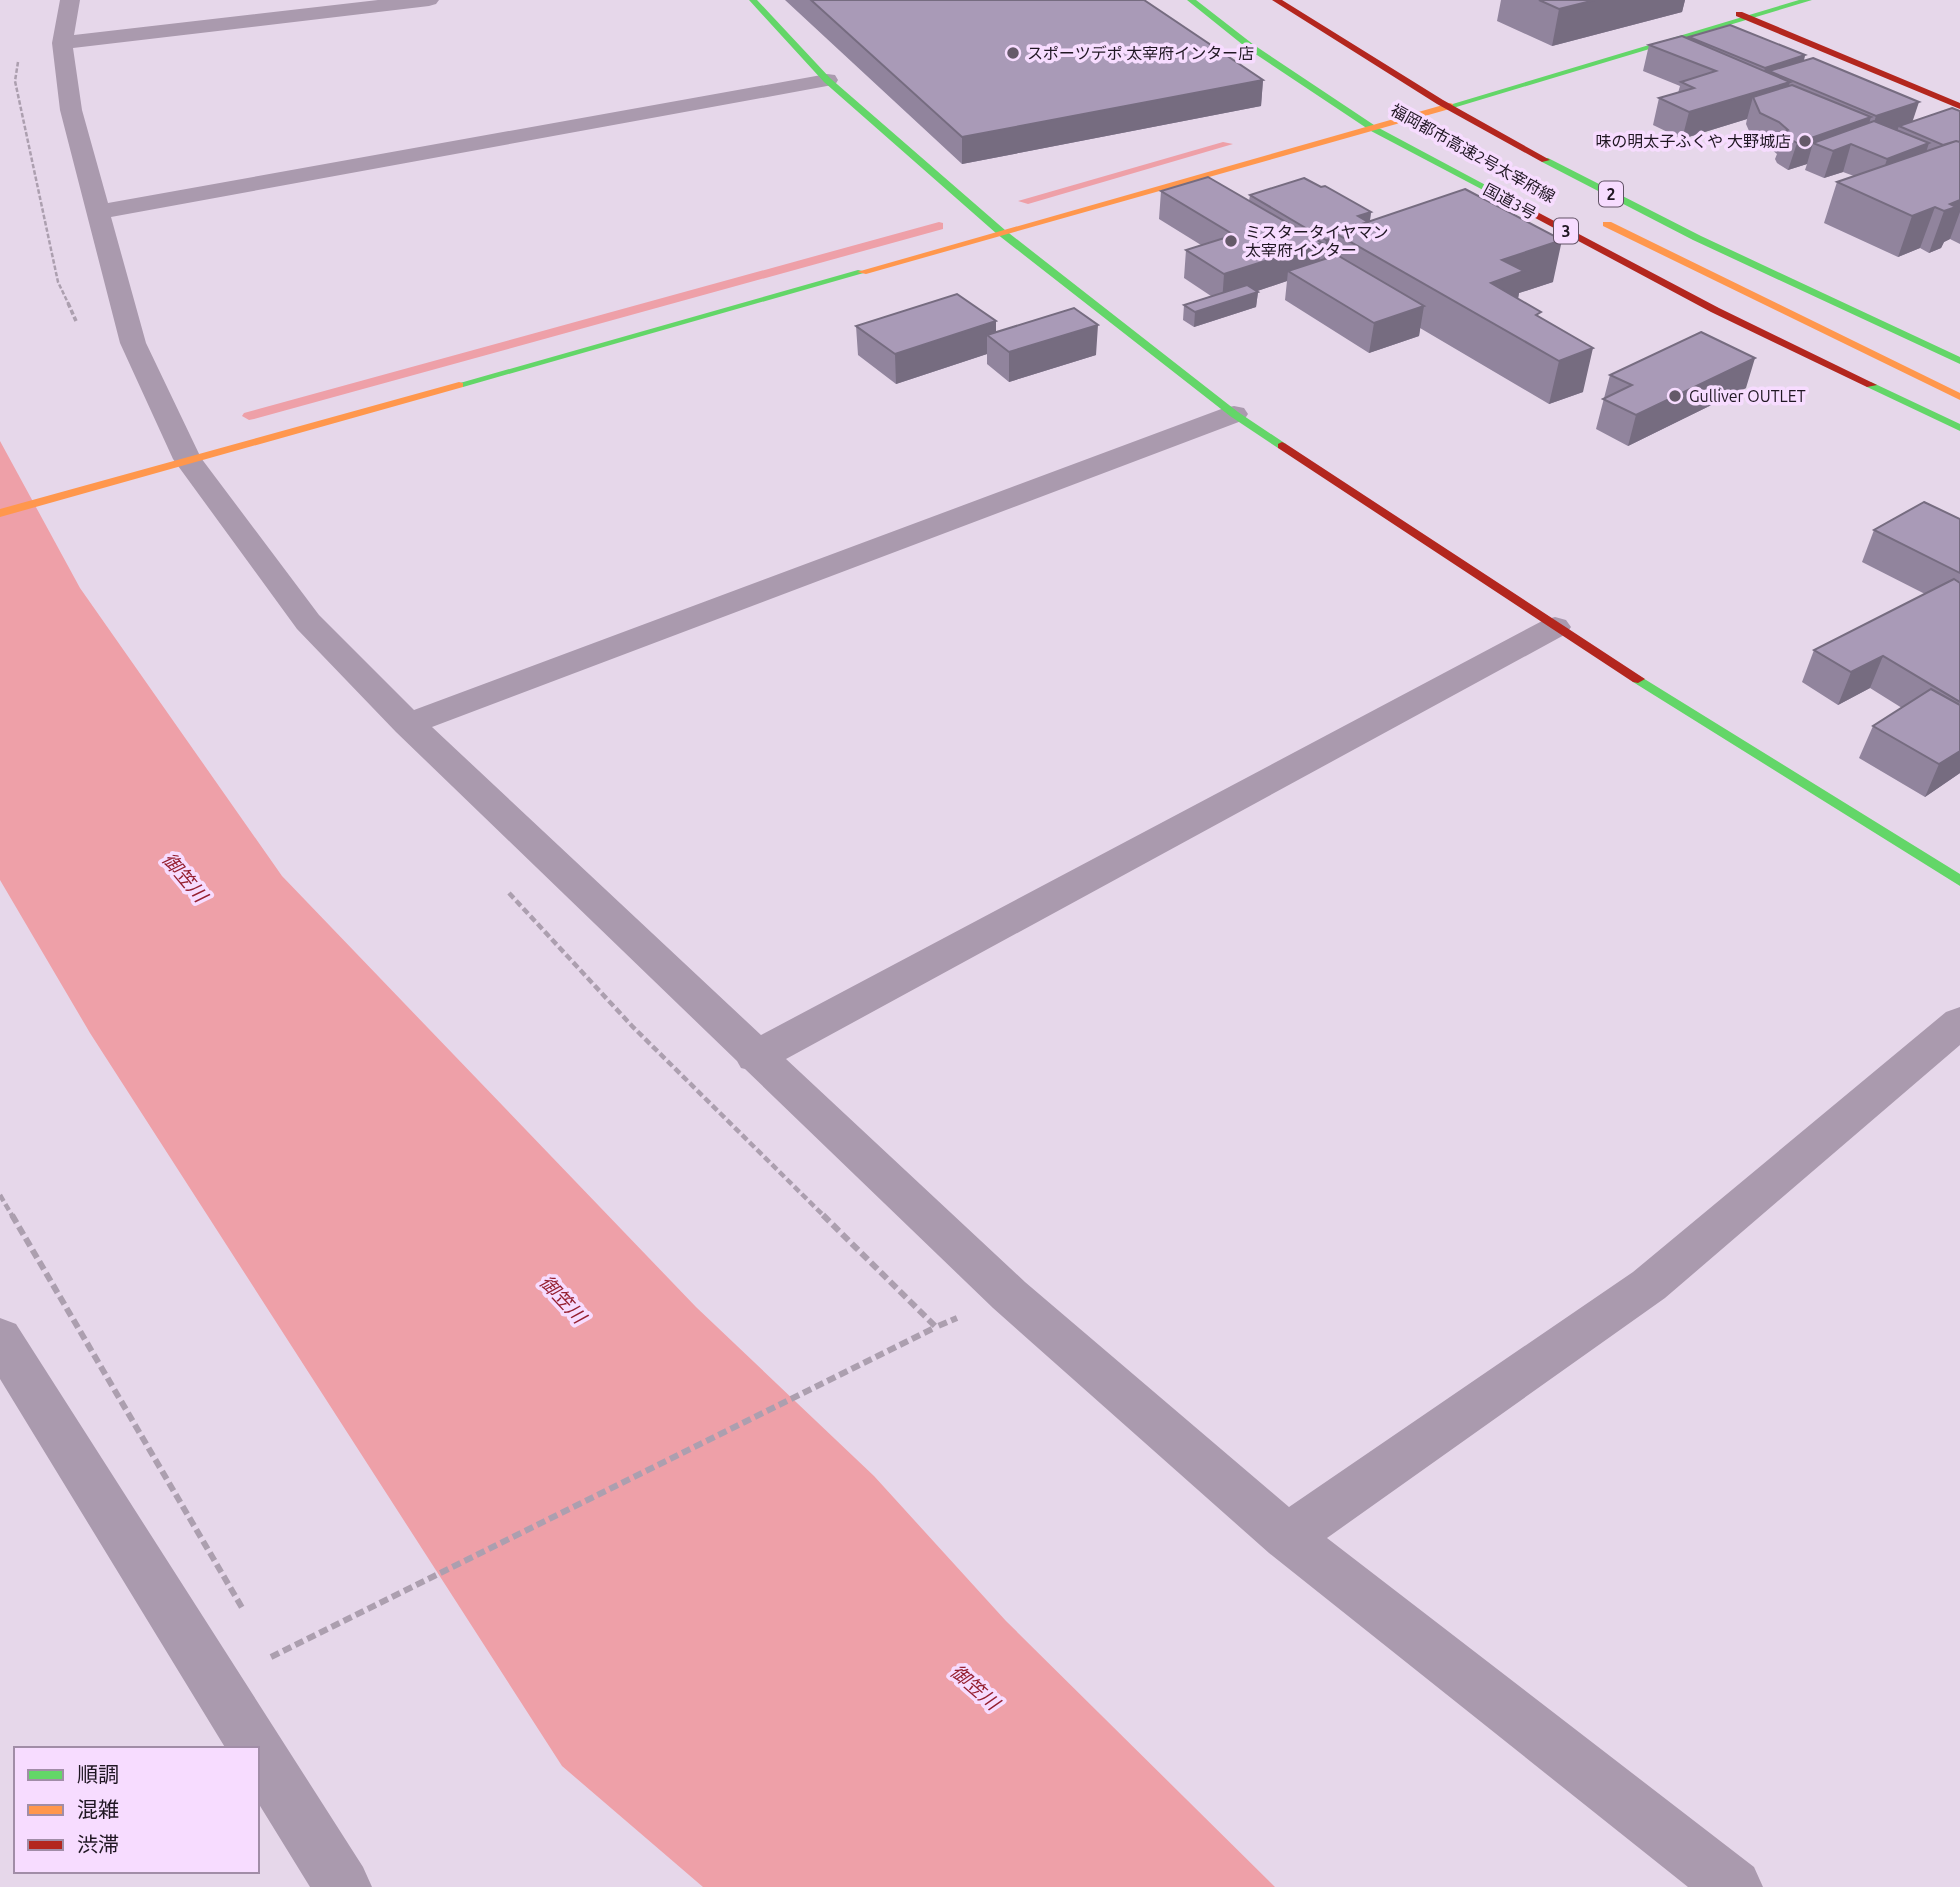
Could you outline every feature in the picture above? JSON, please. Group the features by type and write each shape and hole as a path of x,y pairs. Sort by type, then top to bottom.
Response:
{"main road":[{"path":"753,0 827,80 1001,232 1234,414 1555,627 1960,881"},
{"name":"国道3号","path":"1191,0 1251,47 1374,129 1714,310 1960,428"},
{"name":"福岡都市高速2号太宰府線","path":"1276,0 1404,82 1583,180 1960,361"},
{"path":"0,513 1374,129 1808,0"},
{"path":"1723,6 1960,106"},
{"path":"1455,83 1501,109"},
{"name":"福岡都市高速2号太宰府線","path":"1386,105 1433,130"},
{"name":"2","path":"1597,219 1960,397"}],"street":[{"path":"71,0 62,43 71,110 134,343 187,459 308,622 408,724 755,1057 1009,1295 1287,1537 1734,1887"},
{"path":"62,43 429,0"},
{"path":"98,212 827,80"},
{"path":"408,724 1234,414"},
{"path":"755,1057 1555,627"},
{"path":"1287,1537 1649,1285 1960,1022"},
{"path":"0,1338 256,1747"},
{"path":"259,1752 343,1887"}],"path":[{"path":"0,1195 250,1622"},
{"path":"264,1646 271,1657 936,1328"}],"water":[{"name":"御笠川","path":"0,441 80,588 282,876 696,1307 874,1476 1006,1621 1275,1887 703,1887 562,1766 90,1033 0,880"}],"building":[{"name":"スポーツデポ 太宰府インター店","path":"811,0 1144,0 1263,80 962,137"},
{"path":"1539,0 1595,0 1559,9"},
{"path":"1730,25 1805,55 1765,68 1689,37"},
{"path":"1682,36 1790,82 1689,112 1659,98 1694,88 1681,82 1716,71 1649,45"},
{"path":"1813,58 1919,102 1876,116 1769,71"},
{"path":"1792,85 1871,117 1797,143 1785,136 1783,132 1788,130 1779,122 1760,113 1753,97"},
{"path":"1952,108 1960,111 1960,142 1943,145 1899,126"},
{"path":"1874,121 1929,143 1887,159 1851,144 1833,151 1813,143"},
{"path":"1956,141 1960,142 1960,200 1950,204 1956,207 1944,211 1935,207 1912,216 1837,182"},
{"path":"1208,177 1322,243 1224,274 1186,250 1234,235 1161,191"},
{"path":"1304,178 1321,187 1325,186 1371,212 1358,216 1368,222 1335,233 1335,237 1326,240 1250,195"},
{"path":"1465,189 1562,240 1502,260 1524,271 1491,283 1541,312 1536,315 1593,348 1559,361 1335,233"},
{"path":"1337,255 1424,306 1374,323 1288,271"},
{"path":"1247,285 1258,292 1195,312 1184,305"},
{"path":"957,294 996,321 895,354 856,326"},
{"path":"1074,308 1098,325 1009,352 987,335"},
{"path":"1701,332 1755,358 1636,415 1603,399 1632,385 1610,375"},
{"path":"1924,502 1960,519 1960,573 1874,530"},
{"path":"1954,579 1960,583 1960,702 1883,656 1851,672 1814,650"},
{"path":"1931,689 1960,705 1960,751 1939,764 1873,726"}],"waterway":[{"path":"1024,201 1227,144"},
{"path":"249,416 939,226"}],"traffic: fast":[{"path":"753,0 827,80 1001,232 1234,414 1282,446"},
{"path":"1191,0 1251,47 1374,129 1488,189"},
{"path":"1450,106 1808,0"},
{"path":"1545,160 1697,238 1960,361"},
{"path":"459,385 862,272"},
{"path":"1871,385 1960,428"},
{"path":"1638,679 1960,881"}],"traffic: slow":[{"path":"862,272 1450,106"},
{"path":"1607,224 1960,397"},
{"path":"0,513 459,385"}],"traffic: jam":[{"path":"1276,0 1440,102 1545,160"},
{"path":"1739,14 1960,106"},
{"path":"1488,189 1715,310 1871,385"},
{"path":"1282,446 1638,679"}],"place":[{"name":"スポーツデポ 太宰府インター店","path":"1013,53"},
{"name":"味の明太子ふくや 大野城店","path":"1805,141"},
{"name":"ミスタータイヤマン 太宰府インター","path":"1231,241"},
{"name":"Gulliver OUTLET","path":"1675,396"}]}
